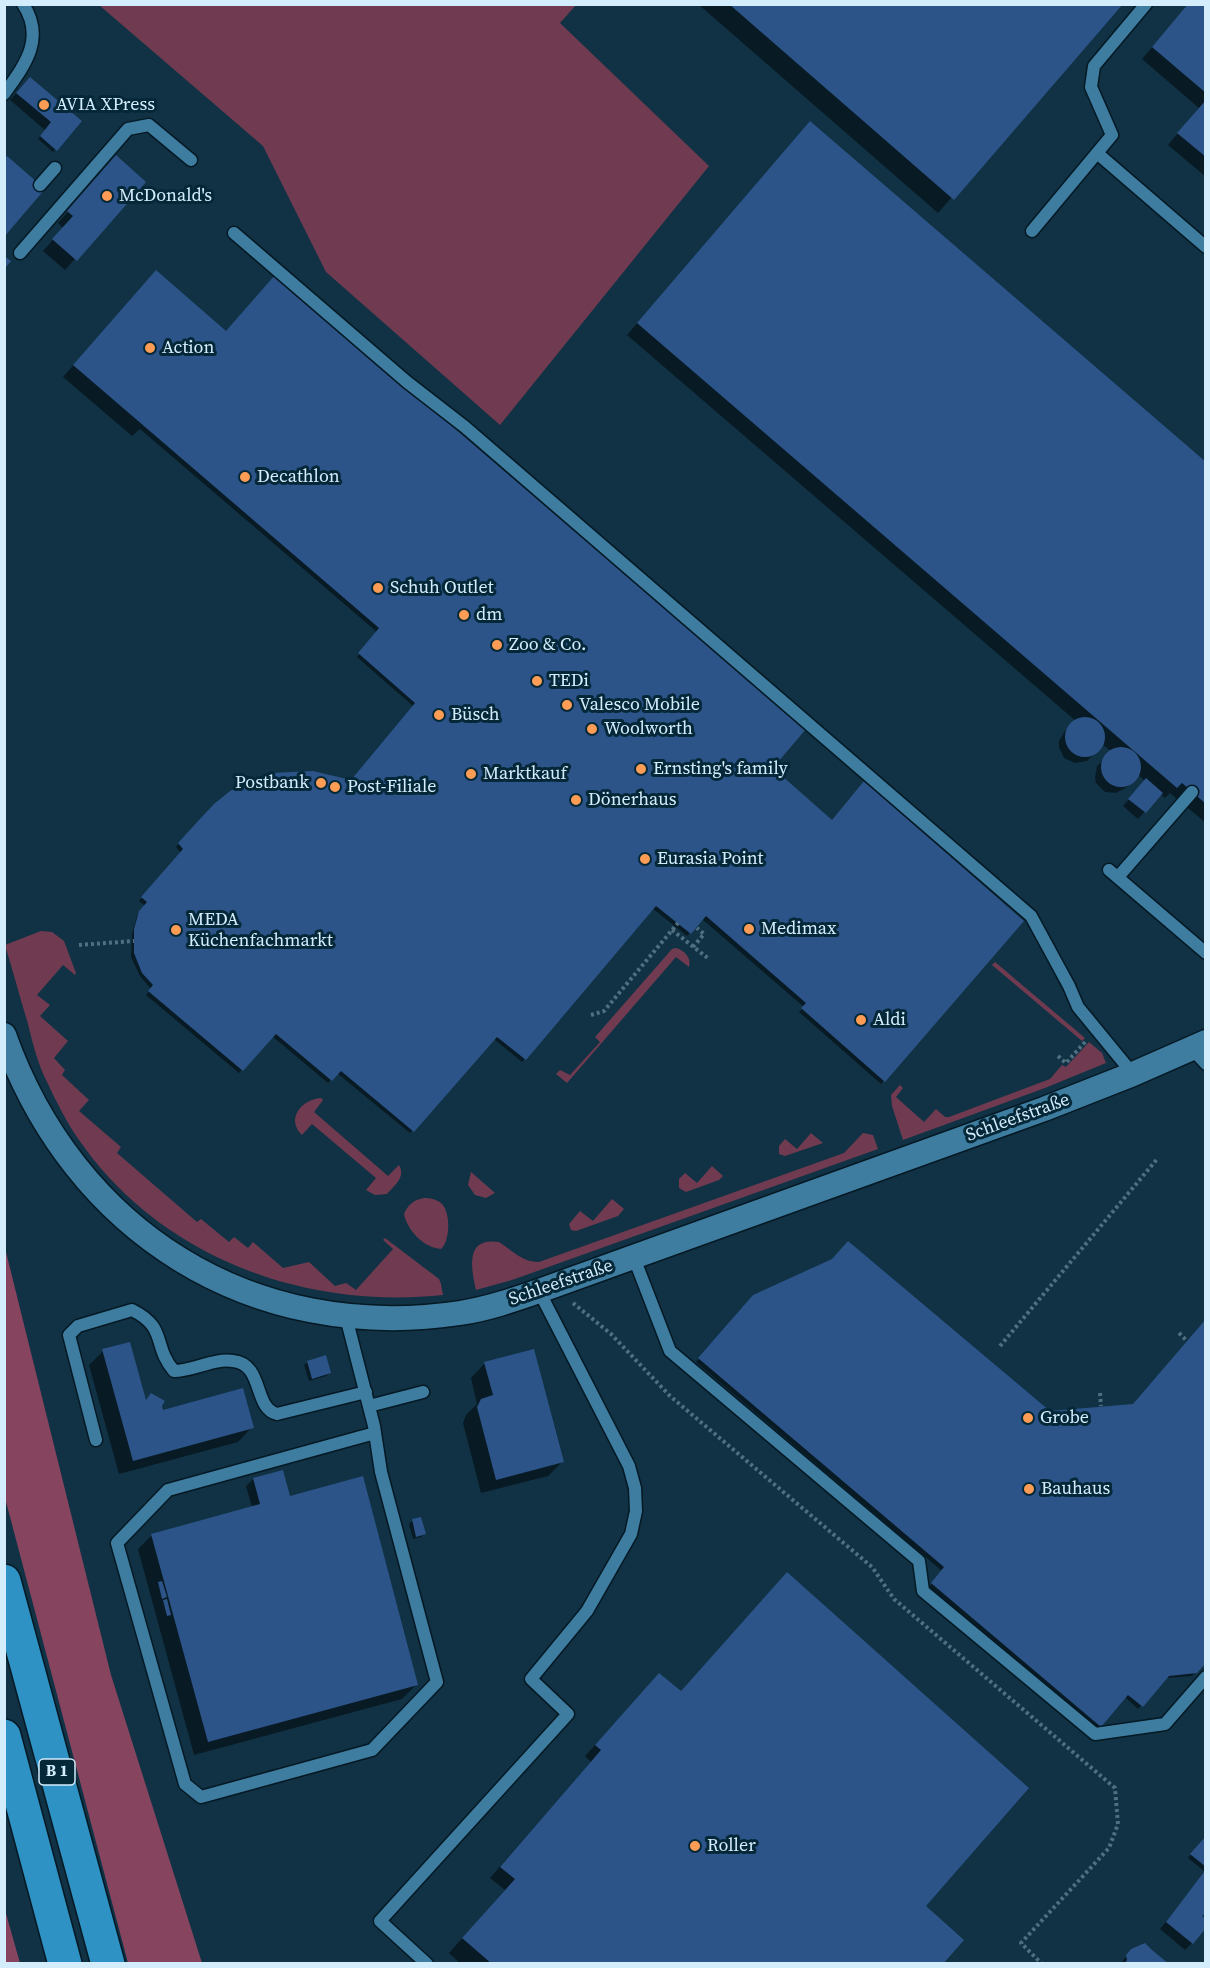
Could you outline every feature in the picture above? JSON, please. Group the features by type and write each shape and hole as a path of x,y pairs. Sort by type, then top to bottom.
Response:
{"highway":[{"name":"B 1","path":"4,1581 108,1964"},
{"name":"B 1","path":"4,1736 65,1964"}],"street":[{"name":"Schleefstraße","path":"4,1035 27,1091 51,1133 94,1190 141,1234 173,1256 215,1278 242,1291 275,1302 346,1317 407,1318 486,1308 545,1289 1201,1051"}],"lane":[{"path":"4,94 26,63 33,45 32,27 23,4"},
{"path":"1032,231 1112,135 1091,87 1094,66 1146,4"},
{"path":"20,254 128,129 148,125 191,160"},
{"path":"1097,153 1206,247"},
{"path":"40,185 55,168"},
{"path":"234,233 407,382 465,427 1031,916 1078,1007 1133,1074"},
{"path":"1192,792 1148,833 1114,874 1206,953"},
{"path":"634,1258 670,1352 919,1562 923,1591 1095,1734 1165,1724 1206,1677"},
{"path":"428,1964 380,1921 568,1714 531,1679 587,1611 631,1534 636,1511 635,1488 629,1466 588,1387 545,1289"},
{"path":"96,1440 69,1335 78,1326 132,1310 148,1318 156,1329 165,1360 174,1371 235,1360 249,1369 256,1380 264,1406 269,1412 277,1414 366,1392"},
{"path":"346,1317 366,1392 375,1432 381,1472 437,1682 372,1750 201,1797 185,1784 117,1543 168,1490 375,1432"},
{"path":"369,1406 423,1392"}],"path":[{"path":"591,1015 604,1011 678,924"},
{"path":"693,947 704,934 697,928"},
{"path":"672,930 709,959"},
{"path":"79,945 134,941"},
{"path":"1058,1056 1066,1063 1098,1031"},
{"path":"999,1346 1158,1158"},
{"path":"545,1289 612,1335 670,1396 872,1567 894,1599 1115,1788 1118,1824 1109,1848 1021,1943 1042,1964"},
{"path":"1179,1334 1187,1341"},
{"path":"1100,1393 1101,1406"}],"shaded area":[{"path":"99,5 576,5 560,23 709,166 500,425 326,272 263,146"},
{"path":"41,931 52,932 64,941 76,973 75,975 63,965 37,995 50,1005 40,1016 68,1041 54,1058 65,1070 62,1075 89,1100 79,1111 121,1147 117,1153 197,1222 201,1219 229,1242 234,1237 248,1248 253,1242 283,1268 309,1262 335,1286 346,1283 356,1290 393,1249 383,1240 385,1238 439,1279 443,1295 391,1297 339,1294 288,1283 239,1267 193,1244 150,1216 112,1181 79,1140 62,1113 41,1069 5,945"},
{"path":"676,948 687,955 689,967 676,957 567,1083 556,1074 560,1070 570,1075 600,1042 595,1037 672,949"},
{"path":"995,962 1085,1038 1082,1041 992,965"},
{"path":"1089,1042 1102,1053 1106,1063 903,1140 892,1106 891,1095 900,1085 903,1088 896,1097 924,1122 936,1109 945,1117 949,1117 1050,1079 1062,1065 1066,1067"},
{"path":"321,1098 323,1100 314,1112 388,1176 399,1165 400,1177 387,1194 375,1195 366,1190 376,1178 312,1124 302,1135 297,1129 295,1123 298,1111 308,1102"},
{"path":"811,1133 823,1143 785,1156 779,1154 779,1146 785,1139 797,1149"},
{"path":"863,1133 873,1135 878,1149 512,1280 476,1290 472,1263 475,1249 480,1244 499,1242 523,1258 539,1262 844,1153"},
{"path":"712,1166 723,1176 719,1180 686,1192 679,1188 679,1179 685,1173 697,1183"},
{"path":"471,1172 495,1193 486,1198 475,1195 468,1185"},
{"path":"424,1198 440,1202 447,1214 448,1234 441,1249 428,1245 417,1237 404,1214 414,1202"},
{"path":"612,1199 624,1209 618,1216 576,1231 571,1230 569,1224 580,1211 593,1221"},
{"path":"4,1244 111,1675 202,1963 128,1963 5,1498"},
{"path":"5,1910 20,1963 5,1963"}],"building":[{"path":"729,4 1123,4 954,200"},
{"path":"1188,4 1206,4 1206,93 1152,47"},
{"path":"30,77 82,121 57,151 40,136 51,122 16,93"},
{"path":"1206,100 1206,157 1177,133"},
{"path":"810,121 1206,462 1206,804 1182,783 1177,788 637,323"},
{"name":"McDonald's","path":"116,155 146,182 77,261 52,239 73,216 67,211"},
{"path":"7,156 45,189 4,237 4,159"},
{"path":"4,256 11,261 4,269"},
{"path":"156,270 226,331 275,275 806,729 773,768 832,820 864,781 1024,921 885,1082 801,1008 806,1003 706,916 691,934 656,906 526,1060 497,1037 414,1132 341,1071 332,1081 276,1034 243,1071 148,991 153,985 142,973 134,953 134,929 139,911 147,902 141,897 183,849 178,843 199,820 230,791 271,773 313,771 351,780 415,703 358,653 379,628 73,365"},
{"path":"1085,717 1099,723 1105,737 1099,751 1085,757 1071,751 1065,737 1071,723"},
{"path":"1121,747 1135,753 1141,767 1135,781 1121,787 1107,781 1101,767 1107,753"},
{"path":"1146,778 1163,793 1146,813 1128,799"},
{"name":"Bauhaus","path":"848,1241 1050,1411 1133,1404 1206,1319 1206,1663 1197,1673 1169,1676 1143,1707 1128,1695 1101,1727 931,1583 944,1567 698,1358 753,1295 832,1259"},
{"path":"130,1342 146,1400 151,1393 165,1401 162,1406 163,1410 243,1388 254,1428 133,1461 102,1349"},
{"path":"534,1349 564,1462 496,1480 477,1407 481,1399 493,1395 484,1362"},
{"path":"326,1355 331,1373 312,1379 307,1361"},
{"path":"283,1470 290,1496 363,1476 418,1685 208,1742 151,1534 260,1504 253,1478"},
{"path":"421,1517 426,1534 416,1537 412,1519"},
{"path":"787,1572 1029,1788 926,1906 964,1940 943,1964 492,1964 462,1938 515,1879 500,1867 601,1750 595,1745 659,1673 681,1691"},
{"path":"162,1581 167,1597 162,1599 158,1582"},
{"path":"167,1599 171,1615 167,1616 163,1600"},
{"path":"1206,1836 1206,1867 1190,1854"},
{"path":"1204,1872 1206,1874 1206,1913 1202,1916 1206,1919 1206,1928 1193,1944 1166,1922"},
{"path":"1145,1943 1169,1964 1124,1964 1127,1960 1126,1955 1131,1949"}],"place":[{"name":"AVIA XPress","path":"44,105"},
{"name":"McDonald's","path":"107,196"},
{"name":"Action","path":"150,348"},
{"name":"Decathlon","path":"245,477"},
{"name":"Schuh Outlet","path":"378,588"},
{"name":"dm","path":"464,615"},
{"name":"Zoo & Co.","path":"497,645"},
{"name":"TEDi","path":"537,681"},
{"name":"Valesco Mobile","path":"567,705"},
{"name":"Büsch","path":"439,715"},
{"name":"Woolworth","path":"592,729"},
{"name":"Ernsting's family","path":"641,769"},
{"name":"Marktkauf","path":"471,774"},
{"name":"Postbank","path":"321,783"},
{"name":"Post-Filiale","path":"335,787"},
{"name":"Dönerhaus","path":"576,800"},
{"name":"Eurasia Point","path":"645,859"},
{"name":"Medimax","path":"749,929"},
{"name":"MEDA Küchenfachmarkt","path":"176,930"},
{"name":"Aldi","path":"861,1020"},
{"name":"Grobe","path":"1028,1418"},
{"name":"Bauhaus","path":"1029,1489"},
{"name":"Roller","path":"695,1846"}]}
